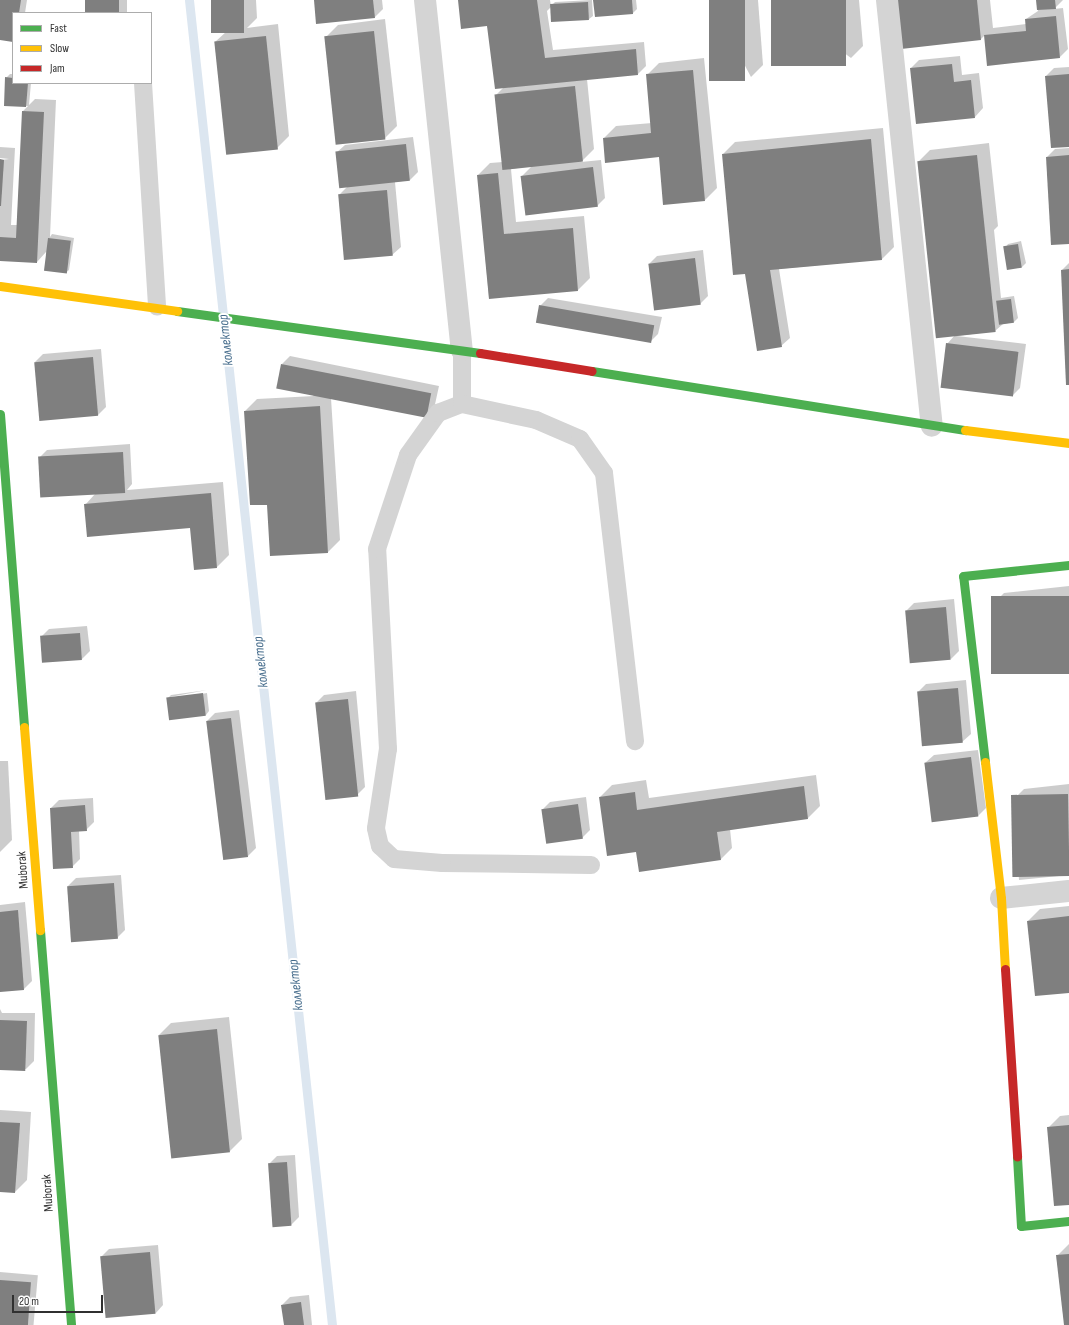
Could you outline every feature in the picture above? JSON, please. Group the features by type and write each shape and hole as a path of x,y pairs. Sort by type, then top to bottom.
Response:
{"street":[{"path":"425,0 462,350"},
{"path":"887,0 932,426"},
{"path":"0,286 462,350 932,426 1069,443"},
{"name":"Muborak","path":"0,414 71,1325"},
{"path":"1069,565 963,576 1001,898 1021,1226 1069,1221"},
{"path":"1001,898 1069,891"}],"lane":[{"path":"143,84 157,307"},
{"path":"462,350 462,404"},
{"path":"591,865 442,863 394,859 380,846 376,828 388,749 377,549 408,455 438,413 462,404 536,420 580,439 604,473 634,741"}],"building":[{"path":"0,0 21,0 19,12 12,12 12,42 0,40"},
{"path":"85,0 119,0 119,12 85,12"},
{"path":"211,0 244,0 244,33 211,33"},
{"path":"314,0 373,0 375,18 316,24"},
{"path":"458,0 537,0 545,58 636,49 638,75 495,89 487,26 461,29"},
{"path":"593,0 632,0 633,14 595,17"},
{"path":"709,0 745,0 745,81 709,81"},
{"path":"771,0 846,0 846,66 771,66"},
{"path":"896,0 977,0 981,40 901,49"},
{"path":"1036,0 1055,0 1056,9 1037,10"},
{"path":"588,2 589,20 551,22 550,4"},
{"path":"1056,16 1060,58 987,66 984,35 1026,31 1025,19"},
{"path":"374,31 385,139 336,145 324,36"},
{"path":"266,36 278,149 226,155 214,41"},
{"path":"952,64 954,82 971,80 975,118 916,124 910,68"},
{"path":"693,70 705,201 663,205 659,157 605,163 603,138 651,133 646,74"},
{"path":"1069,74 1069,147 1051,148 1045,76"},
{"path":"5,77 12,78 12,84 28,84 26,107 4,106"},
{"path":"575,86 583,162 502,170 494,94"},
{"path":"22,111 44,112 37,263 0,261 0,237 16,238"},
{"path":"871,139 882,260 770,270 782,347 757,351 745,274 733,275 722,154"},
{"path":"406,144 410,181 339,188 335,151"},
{"path":"977,155 996,332 936,338 917,161"},
{"path":"1069,155 1069,244 1051,245 1046,157"},
{"path":"0,159 4,160 1,206 0,206"},
{"path":"593,167 598,207 525,216 521,176"},
{"path":"498,173 504,234 573,228 578,291 489,299 477,175"},
{"path":"387,190 393,256 344,260 338,194"},
{"path":"48,238 71,241 67,274 44,271"},
{"path":"1018,244 1022,268 1007,270 1003,246"},
{"path":"695,258 701,305 654,310 648,264"},
{"path":"1069,269 1069,385 1066,385 1061,270"},
{"path":"1011,299 1014,323 999,325 996,301"},
{"path":"539,305 654,325 651,343 536,323"},
{"path":"946,343 1018,352 1013,397 941,388"},
{"path":"93,357 98,416 39,421 34,362"},
{"path":"281,364 431,393 426,418 276,389"},
{"path":"320,406 328,553 270,556 267,505 250,505 244,411"},
{"path":"123,452 125,493 40,497 38,456"},
{"path":"211,493 217,568 194,570 190,528 87,537 84,504"},
{"path":"991,596 1069,596 1069,674 991,674"},
{"path":"946,607 951,660 910,663 905,611"},
{"path":"80,633 82,660 42,663 40,636"},
{"path":"958,688 963,743 922,746 917,692"},
{"path":"203,693 206,716 169,720 166,698"},
{"path":"348,699 358,796 325,800 315,702"},
{"path":"231,718 248,857 223,860 206,721"},
{"path":"971,757 978,817 932,822 924,763"},
{"path":"804,786 808,819 717,832 721,860 639,872 636,852 607,856 599,797 635,792 637,810"},
{"path":"1068,794 1069,876 1012,877 1011,795"},
{"path":"578,804 583,839 546,844 541,809"},
{"path":"85,805 87,831 71,832 73,868 53,869 50,808"},
{"path":"114,883 118,939 71,942 67,886"},
{"path":"18,910 24,990 0,992 0,912"},
{"path":"1069,916 1069,993 1035,996 1027,921"},
{"path":"0,1020 27,1021 25,1071 0,1070"},
{"path":"217,1029 230,1152 171,1158 158,1035"},
{"path":"0,1122 20,1123 15,1193 0,1192"},
{"path":"1069,1125 1069,1205 1054,1206 1047,1127"},
{"path":"287,1162 291,1226 273,1227 268,1163"},
{"path":"150,1252 155,1314 106,1318 100,1256"},
{"path":"1069,1254 1069,1325 1064,1325 1056,1255"},
{"path":"0,1280 31,1282 28,1325 0,1325"},
{"path":"301,1302 304,1325 284,1325 281,1305"}],"waterway":[{"name":"коллектор","path":"189,0 332,1325"}],"traffic: fast":[{"path":"177,311 480,353"},
{"path":"592,371 965,430"},
{"path":"0,414 24,727"},
{"path":"985,762 963,576 1069,565"},
{"path":"40,930 71,1325"},
{"path":"1017,1157 1021,1226 1069,1221"}],"traffic: slow":[{"path":"0,286 177,311"},
{"path":"965,430 1069,443"},
{"path":"24,727 40,930"},
{"path":"985,762 1001,898 1005,969"}],"traffic: jam":[{"path":"480,353 592,371"},
{"path":"1005,969 1017,1157"}]}
